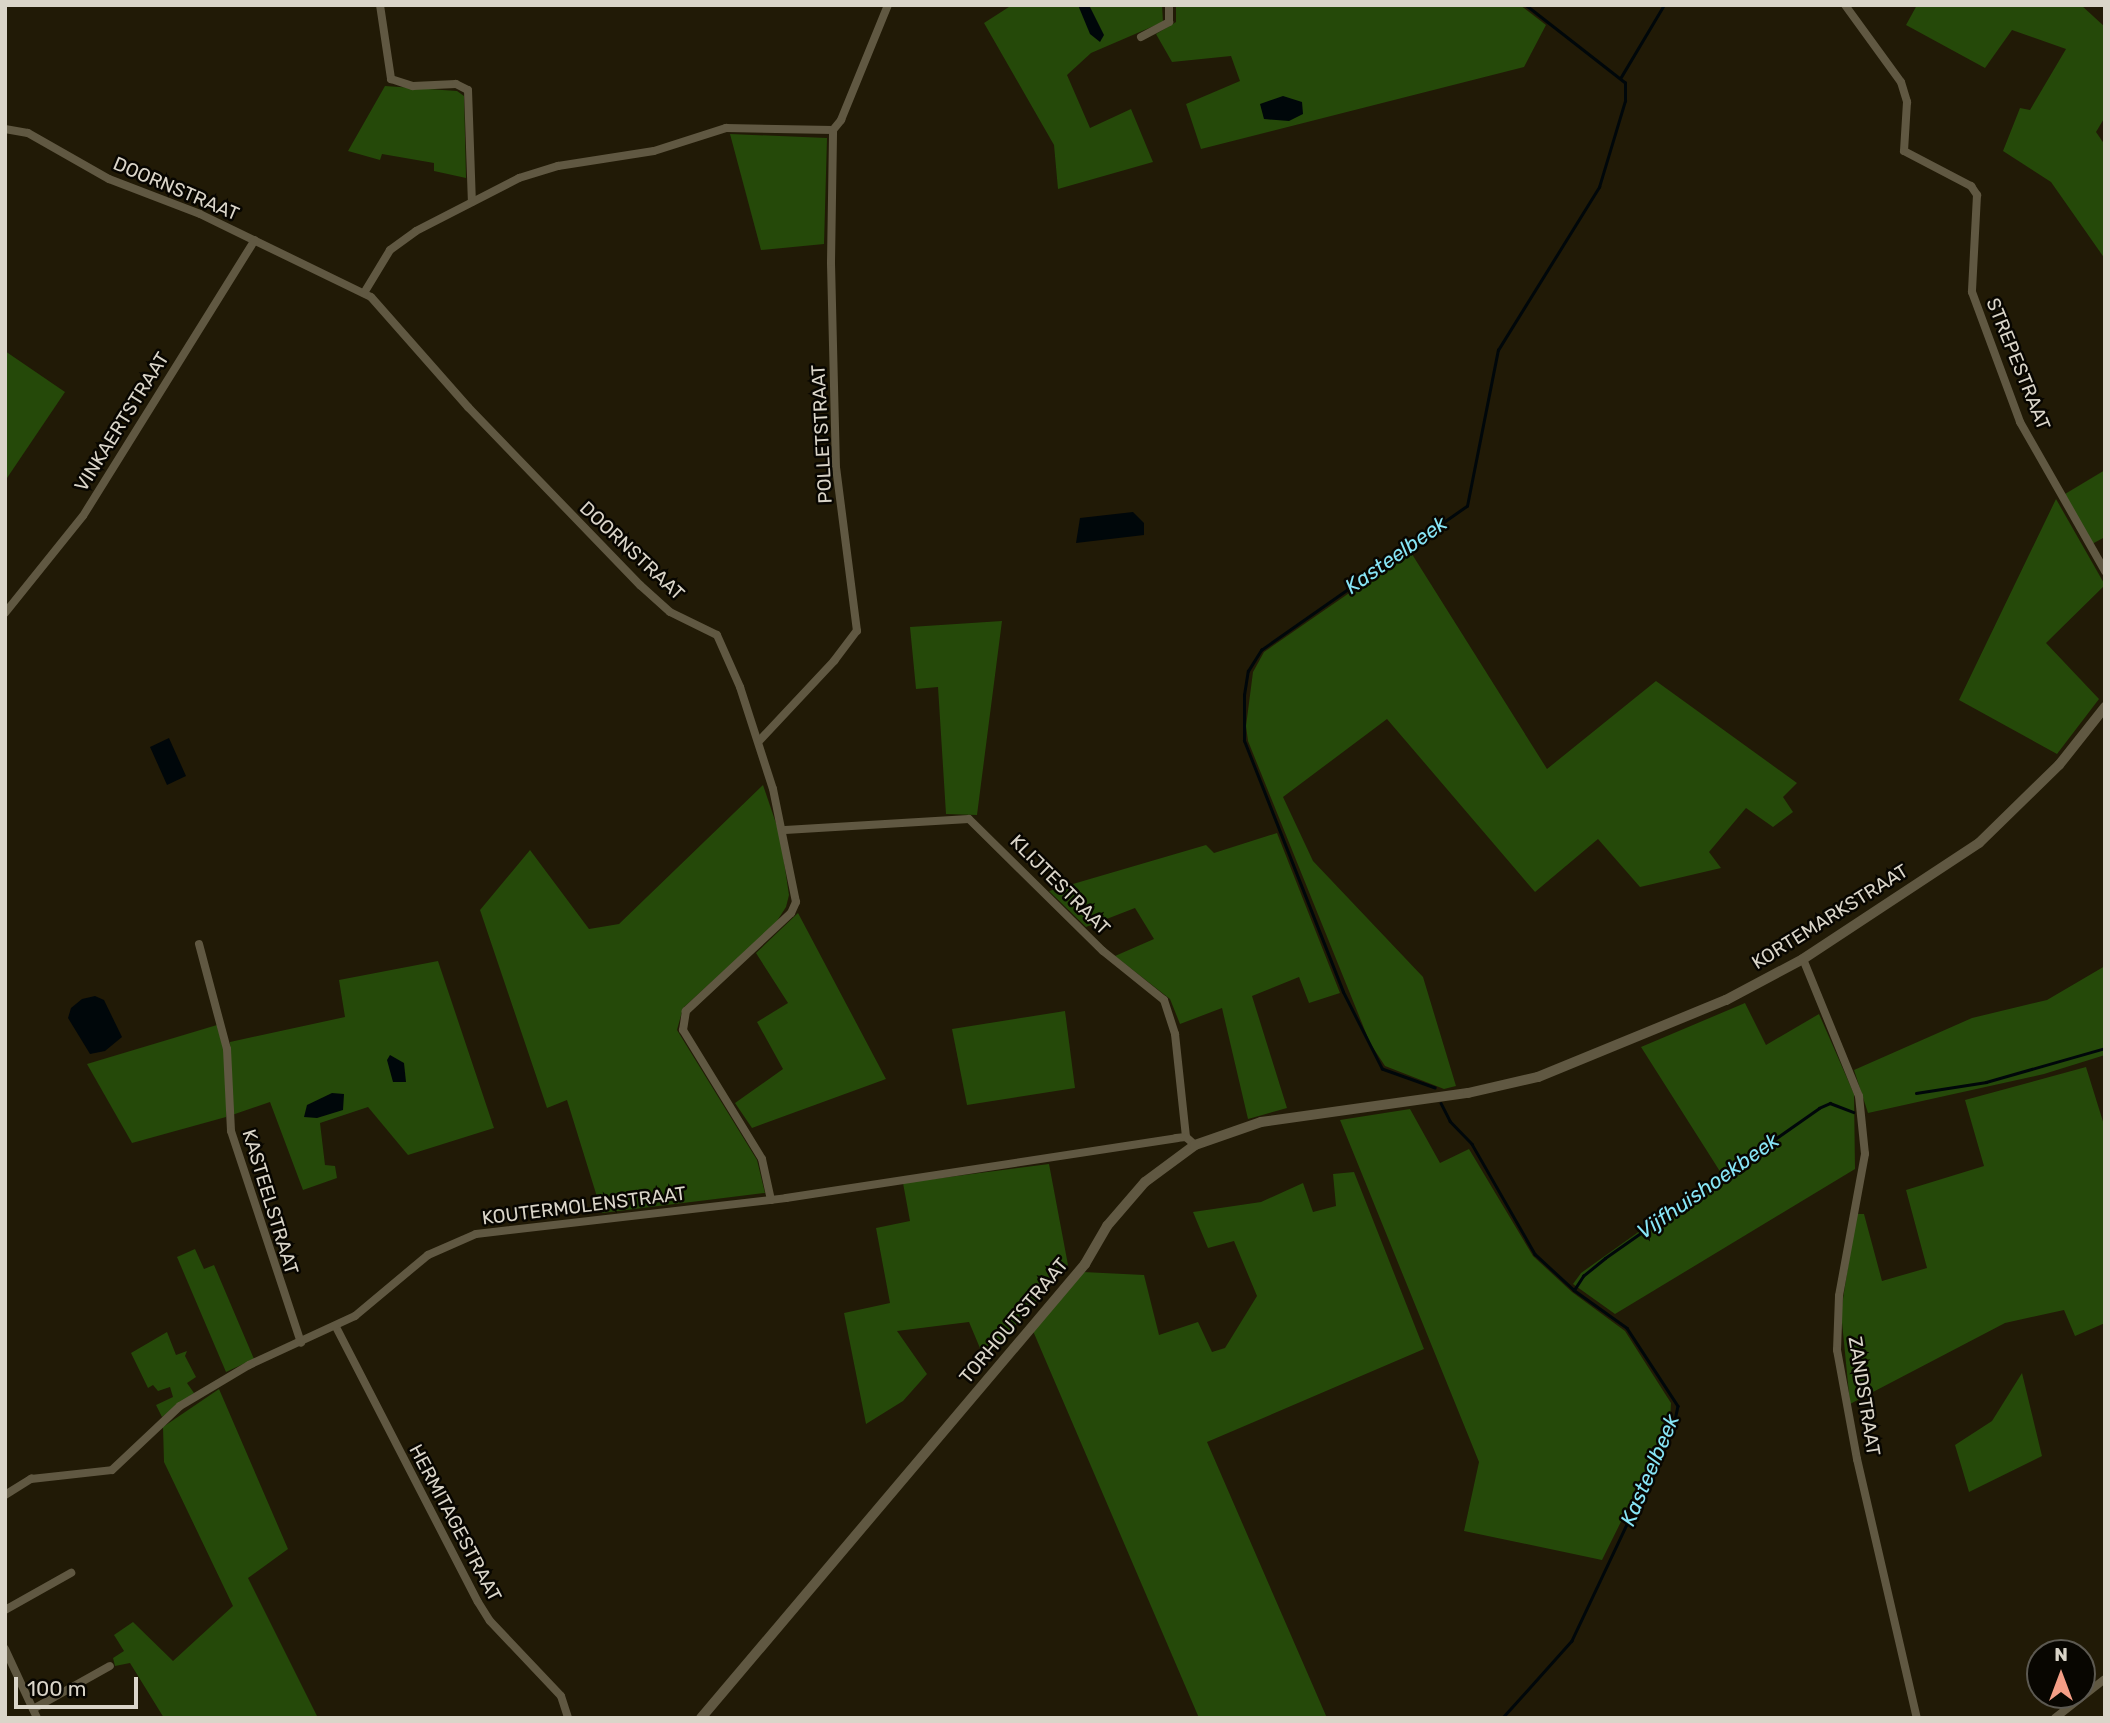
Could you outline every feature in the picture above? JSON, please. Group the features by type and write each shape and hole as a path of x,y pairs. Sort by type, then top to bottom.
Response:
{"street":[{"path":"380,5 391,79 413,86 456,84 468,90 472,202"},
{"name":"POLLETSTRAAT","path":"758,741 834,661 857,631 836,468 831,262 833,130 841,120 888,5"},
{"path":"1141,37 1169,22 1169,5"},
{"name":"STREPESTRAAT","path":"1844,5 1901,82 1907,102 1904,151 1971,186 1977,195 1972,292 2020,422 2105,571"},
{"path":"364,293 390,250 472,202 558,166 654,151 726,128 833,130"},
{"name":"DOORNSTRAAT","path":"5,129 28,133 109,179 255,240 364,293 640,585 670,612 717,635 758,741 785,830 795,889 790,913 687,1011 683,1030 762,1159 771,1200"},
{"name":"VINKAERTSTRAAT","path":"5,614 83,516 255,240"},
{"name":"KORTEMARKSTRAAT","path":"1440,1098 1538,1077 1726,1000 1803,959 1979,843 2059,765 2105,707"},
{"name":"KLIJTESTRAAT","path":"785,830 969,819 1110,956 1164,1000 1175,1034 1186,1137"},
{"name":"KASTEELSTRAAT","path":"199,944 227,1049 231,1131 301,1343"},
{"name":"ZANDSTRAAT","path":"1803,959 1858,1096 1865,1154 1839,1296 1837,1350 1857,1459 1917,1718"},
{"name":"TORHOUTSTRAAT","path":"701,1718 1085,1264 1107,1226 1137,1191 1195,1145 1261,1122 1440,1098"},
{"path":"1186,1137 1195,1145"},
{"name":"KOUTERMOLENSTRAAT","path":"5,1495 31,1479 112,1470 180,1406 249,1366 336,1326 370,1305 428,1255 475,1234 771,1200 1186,1137"},
{"name":"HERMITAGESTRAAT","path":"336,1326 478,1602 490,1621 561,1696 568,1718"},
{"path":"5,1610 71,1573"},
{"path":"5,1649 37,1718"},
{"path":"33,1709 110,1666"},
{"path":"2055,1718 2105,1679"}],"green space":[{"path":"1012,5 1162,5 1163,22 1091,53 1067,75 1090,128 1131,109 1153,162 1058,189 1054,145 984,23"},
{"path":"1176,5 1520,5 1546,25 1524,67 1201,149 1186,104 1240,81 1231,56 1172,62 1156,34 1176,22"},
{"path":"1917,5 2081,5 2105,27 2105,117 2096,132 2105,145 2105,259 2051,182 2003,151 2020,108 2030,110 2066,49 2012,30 1985,68 1906,25"},
{"path":"385,86 457,91 464,96 466,178 434,171 434,163 382,154 380,160 348,151"},
{"path":"730,134 827,138 824,244 761,250"},
{"path":"5,351 65,392 5,481"},
{"path":"2105,470 2105,537 2092,544 2065,494"},
{"path":"2056,499 2105,585 2046,643 2099,699 2057,754 1959,700"},
{"path":"1410,551 1547,769 1656,681 1797,783 1783,797 1793,812 1773,827 1746,808 1709,852 1721,868 1640,887 1598,839 1535,892 1387,719 1283,797 1313,861 1423,977 1456,1086 1444,1089 1385,1066 1370,1043 1248,741 1246,726 1253,672 1264,652"},
{"path":"1002,621 977,815 946,814 938,687 916,689 910,627"},
{"path":"763,785 780,835 789,895 786,907 775,924 683,1008 677,1030 757,1160 765,1193 602,1213 567,1100 547,1108 480,910 530,850 589,929 619,924"},
{"path":"1277,833 1340,993 1309,1003 1299,977 1252,996 1287,1108 1248,1119 1222,1008 1180,1024 1170,999 1115,956 1154,939 1135,908 1086,927 1049,891 1206,845 1214,853"},
{"path":"798,913 886,1079 752,1128 735,1103 783,1069 757,1022 788,1003 756,953"},
{"path":"438,961 494,1128 408,1155 368,1107 320,1123 325,1165 335,1166 337,1178 303,1190 270,1102 232,1115 230,1042 345,1017 339,980"},
{"path":"2105,966 2105,1055 2044,1074 1868,1113 1854,1070 1972,1018 2047,1000"},
{"path":"1745,1003 1766,1045 1819,1014 1854,1094 1855,1169 1615,1314 1573,1284 1581,1273 1721,1173 1641,1047"},
{"path":"1065,1011 1075,1088 967,1105 952,1029"},
{"path":"217,1025 226,1059 226,1117 132,1143 87,1064"},
{"path":"2086,1067 2105,1128 2105,1323 2075,1336 2064,1310 2005,1323 1850,1404 1841,1312 1856,1214 1864,1214 1882,1281 1927,1268 1906,1190 1984,1166 1965,1100"},
{"path":"1410,1109 1440,1163 1469,1149 1533,1256 1572,1292 1625,1331 1671,1403 1670,1423 1602,1560 1464,1531 1479,1462 1340,1120"},
{"path":"1049,1164 1068,1265 985,1360 969,1322 897,1331 927,1374 903,1401 866,1424 844,1313 890,1303 876,1228 910,1221 903,1183"},
{"path":"1354,1172 1424,1349 1207,1442 1327,1718 1199,1718 1033,1331 1083,1272 1144,1275 1159,1335 1198,1322 1212,1352 1225,1348 1257,1296 1234,1241 1208,1248 1193,1212 1261,1202 1303,1183 1313,1212 1336,1206 1333,1174"},
{"path":"195,1249 204,1269 214,1265 254,1359 226,1372 177,1257"},
{"path":"167,1332 176,1355 187,1351 185,1356 196,1377 187,1383 194,1393 162,1417 156,1405 173,1397 170,1387 158,1391 153,1385 148,1388 131,1353"},
{"path":"2022,1373 2042,1456 1969,1492 1955,1445 1992,1421"},
{"path":"219,1389 288,1549 248,1578 318,1718 164,1718 130,1663 115,1666 113,1658 124,1651 114,1635 133,1622 173,1661 233,1606 164,1462 163,1427"}],"shaded area":[{"path":"1078,5 1089,5 1104,35 1100,42 1090,34"},
{"path":"1283,96 1302,102 1303,114 1289,121 1264,119 1260,104"},
{"path":"1133,512 1144,523 1144,535 1076,543 1080,518"},
{"path":"169,738 186,776 167,785 150,747"},
{"path":"95,996 104,1000 122,1037 105,1051 90,1054 68,1018 71,1008 82,999"},
{"path":"390,1055 404,1063 406,1082 393,1082 387,1060"},
{"path":"332,1093 344,1094 343,1110 317,1118 304,1117 307,1105"}],"waterway":[{"name":"Kasteelbeek","path":"1435,1088 1382,1069 1343,992 1244,741 1244,695 1248,671 1261,650 1467,506 1498,350 1599,187 1625,101 1625,83 1525,5"},
{"path":"1621,77 1664,5"},
{"name":"Vijfhuishoekbeek","path":"1916,1093 1986,1082 2105,1048"},
{"name":"Kasteelbeek","path":"1441,1103 1450,1121 1472,1144 1535,1254 1574,1290 1627,1328 1678,1406 1674,1425 1572,1641 1503,1718"},
{"name":"Vijfhuishoekbeek","path":"1574,1290 1583,1276 1605,1258 1819,1108 1830,1103 1853,1112"}]}
